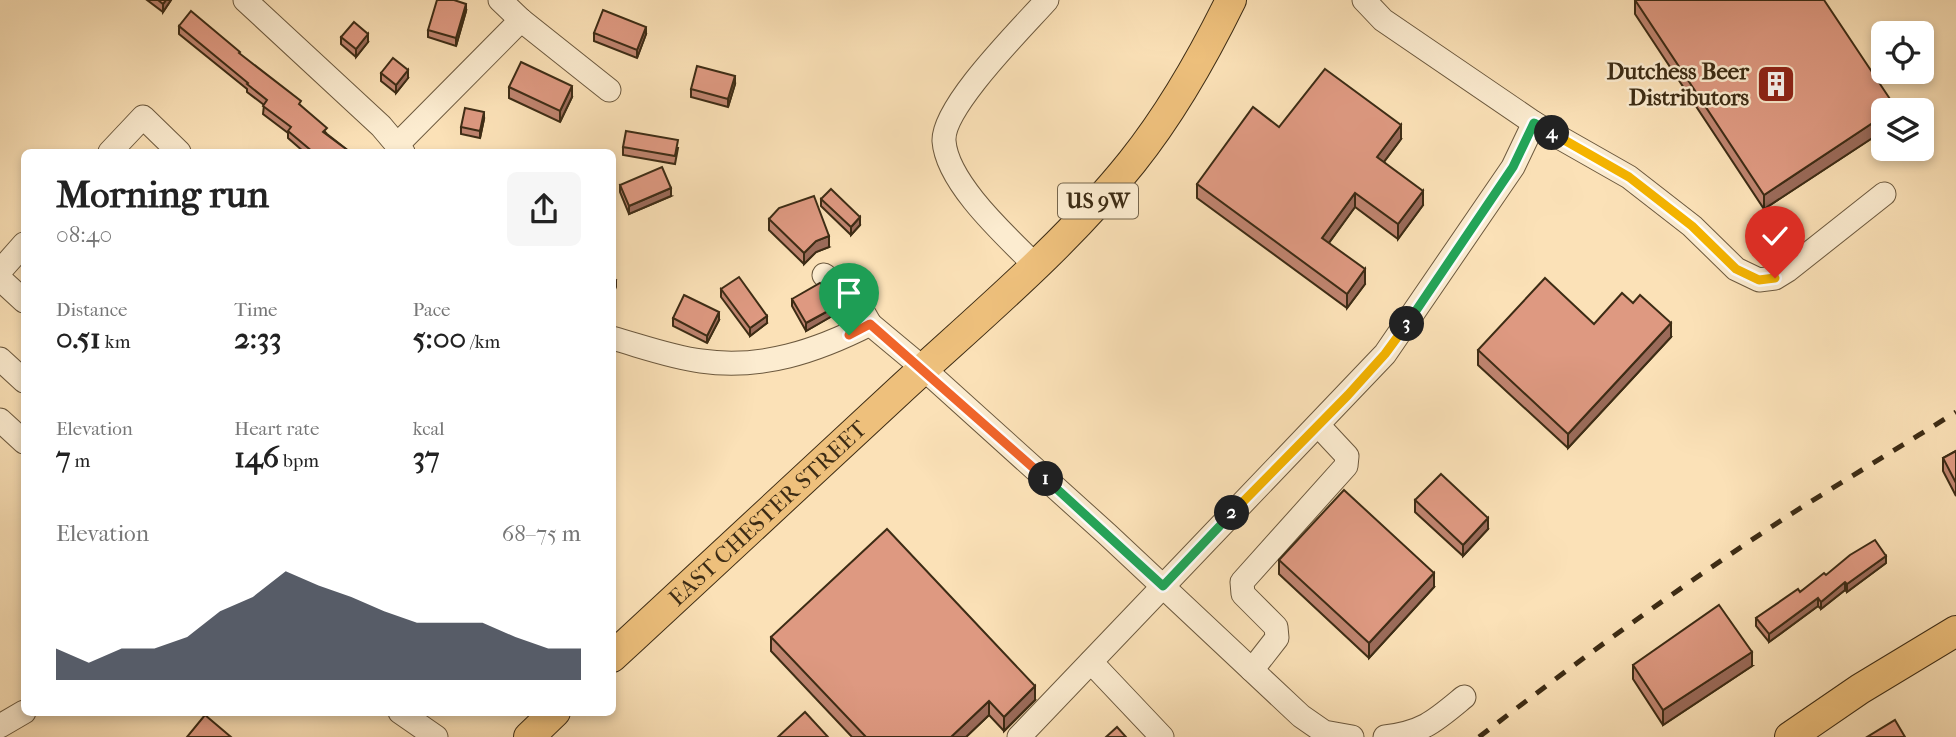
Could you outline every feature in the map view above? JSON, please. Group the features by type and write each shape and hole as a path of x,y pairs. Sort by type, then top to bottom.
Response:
{"main road":[{"name":"US 9W","path":"923,369 1035,265 1110,187 1153,134 1195,71 1231,0"},
{"name":"EAST CHESTER STREET","path":"616,653 923,369"},
{"path":"1802,734 1860,690 1956,631"},
{"path":"529,737 551,716"}],"street":[{"path":"245,0 381,126 400,148 521,20"},
{"path":"500,0 609,90"},
{"path":"1035,265 984,213 953,171 943,138 946,125 957,104 1047,0"},
{"path":"1364,0 1383,20 1534,123 1629,177 1692,226 1736,269 1759,280 1775,278 1788,270 1884,194"},
{"path":"113,149 143,117 176,149"},
{"path":"1019,737 1385,354 1513,167 1534,123"},
{"path":"0,271 21,247"},
{"path":"824,275 858,303 870,324 1163,586 1301,716 1324,732 1352,737"},
{"path":"0,279 21,298"},
{"path":"616,339 699,361 738,364 785,359 849,335 870,324"},
{"path":"0,359 21,379"},
{"path":"0,420 21,439"},
{"path":"1252,670 1277,638 1276,626 1244,594 1242,582 1346,466 1347,456 1318,425"},
{"path":"1091,662 1162,737"},
{"path":"1385,737 1409,734 1430,725 1464,697"},
{"path":"0,726 21,714"},
{"path":"406,716 436,737"}],"building":[{"path":"437,0 454,0 466,4 456,38 428,30"},
{"name":"Dutchess Beer Distributors","path":"1635,0 1824,0 1871,70 1871,84 1880,84 1889,98 1871,98 1871,124 1764,195"},
{"path":"603,10 646,27 637,50 594,33"},
{"path":"191,11 239,53 301,101 299,104 327,128 323,132 346,149 309,149 288,131 291,127 263,106 267,100 179,26"},
{"path":"354,22 368,34 356,49 341,37"},
{"path":"393,58 408,70 396,85 381,73"},
{"path":"521,62 572,86 560,111 509,87"},
{"path":"697,66 735,76 728,99 691,89"},
{"path":"1325,69 1401,125 1377,157 1423,191 1398,224 1355,193 1322,238 1365,269 1347,294 1197,184 1253,107 1279,127"},
{"path":"465,108 484,112 480,131 461,127"},
{"path":"626,131 678,140 675,156 623,147"},
{"path":"662,167 671,188 629,206 620,185"},
{"path":"831,189 860,217 851,227 821,199"},
{"path":"814,196 829,236 816,241 804,253 769,219 779,208"},
{"path":"739,277 767,316 750,328 721,289"},
{"path":"1545,278 1594,324 1622,293 1633,303 1640,295 1671,323 1568,434 1478,350"},
{"path":"820,283 833,293 839,305 806,323 792,299"},
{"path":"684,295 719,312 707,336 673,318"},
{"path":"1956,451 1956,483 1943,458"},
{"path":"1441,474 1488,518 1463,545 1415,500"},
{"path":"1344,490 1434,573 1369,643 1279,560"},
{"path":"887,529 1035,686 1004,717 989,701 951,737 866,737 771,637"},
{"path":"1875,540 1886,556 1847,584 1845,582 1821,602 1818,598 1769,634 1756,618 1798,589 1800,592 1824,573 1826,575 1850,555"},
{"path":"1719,605 1752,652 1663,710 1633,665"},
{"path":"805,712 828,737 778,737"},
{"path":"206,716 231,737 187,737"},
{"path":"1895,720 1905,737 1867,737"},
{"path":"1117,727 1126,737 1106,737"}],"railway":[{"path":"1479,737 1593,651 1709,569 1788,516 1956,412"}],"place":[{"name":"Dutchess Beer Distributors","path":"1776,84"}],"route":[{"path":"849,335 870,324 1163,586 1385,354 1513,167 1534,123 1629,177 1692,226 1736,269 1759,280 1775,278"}]}
